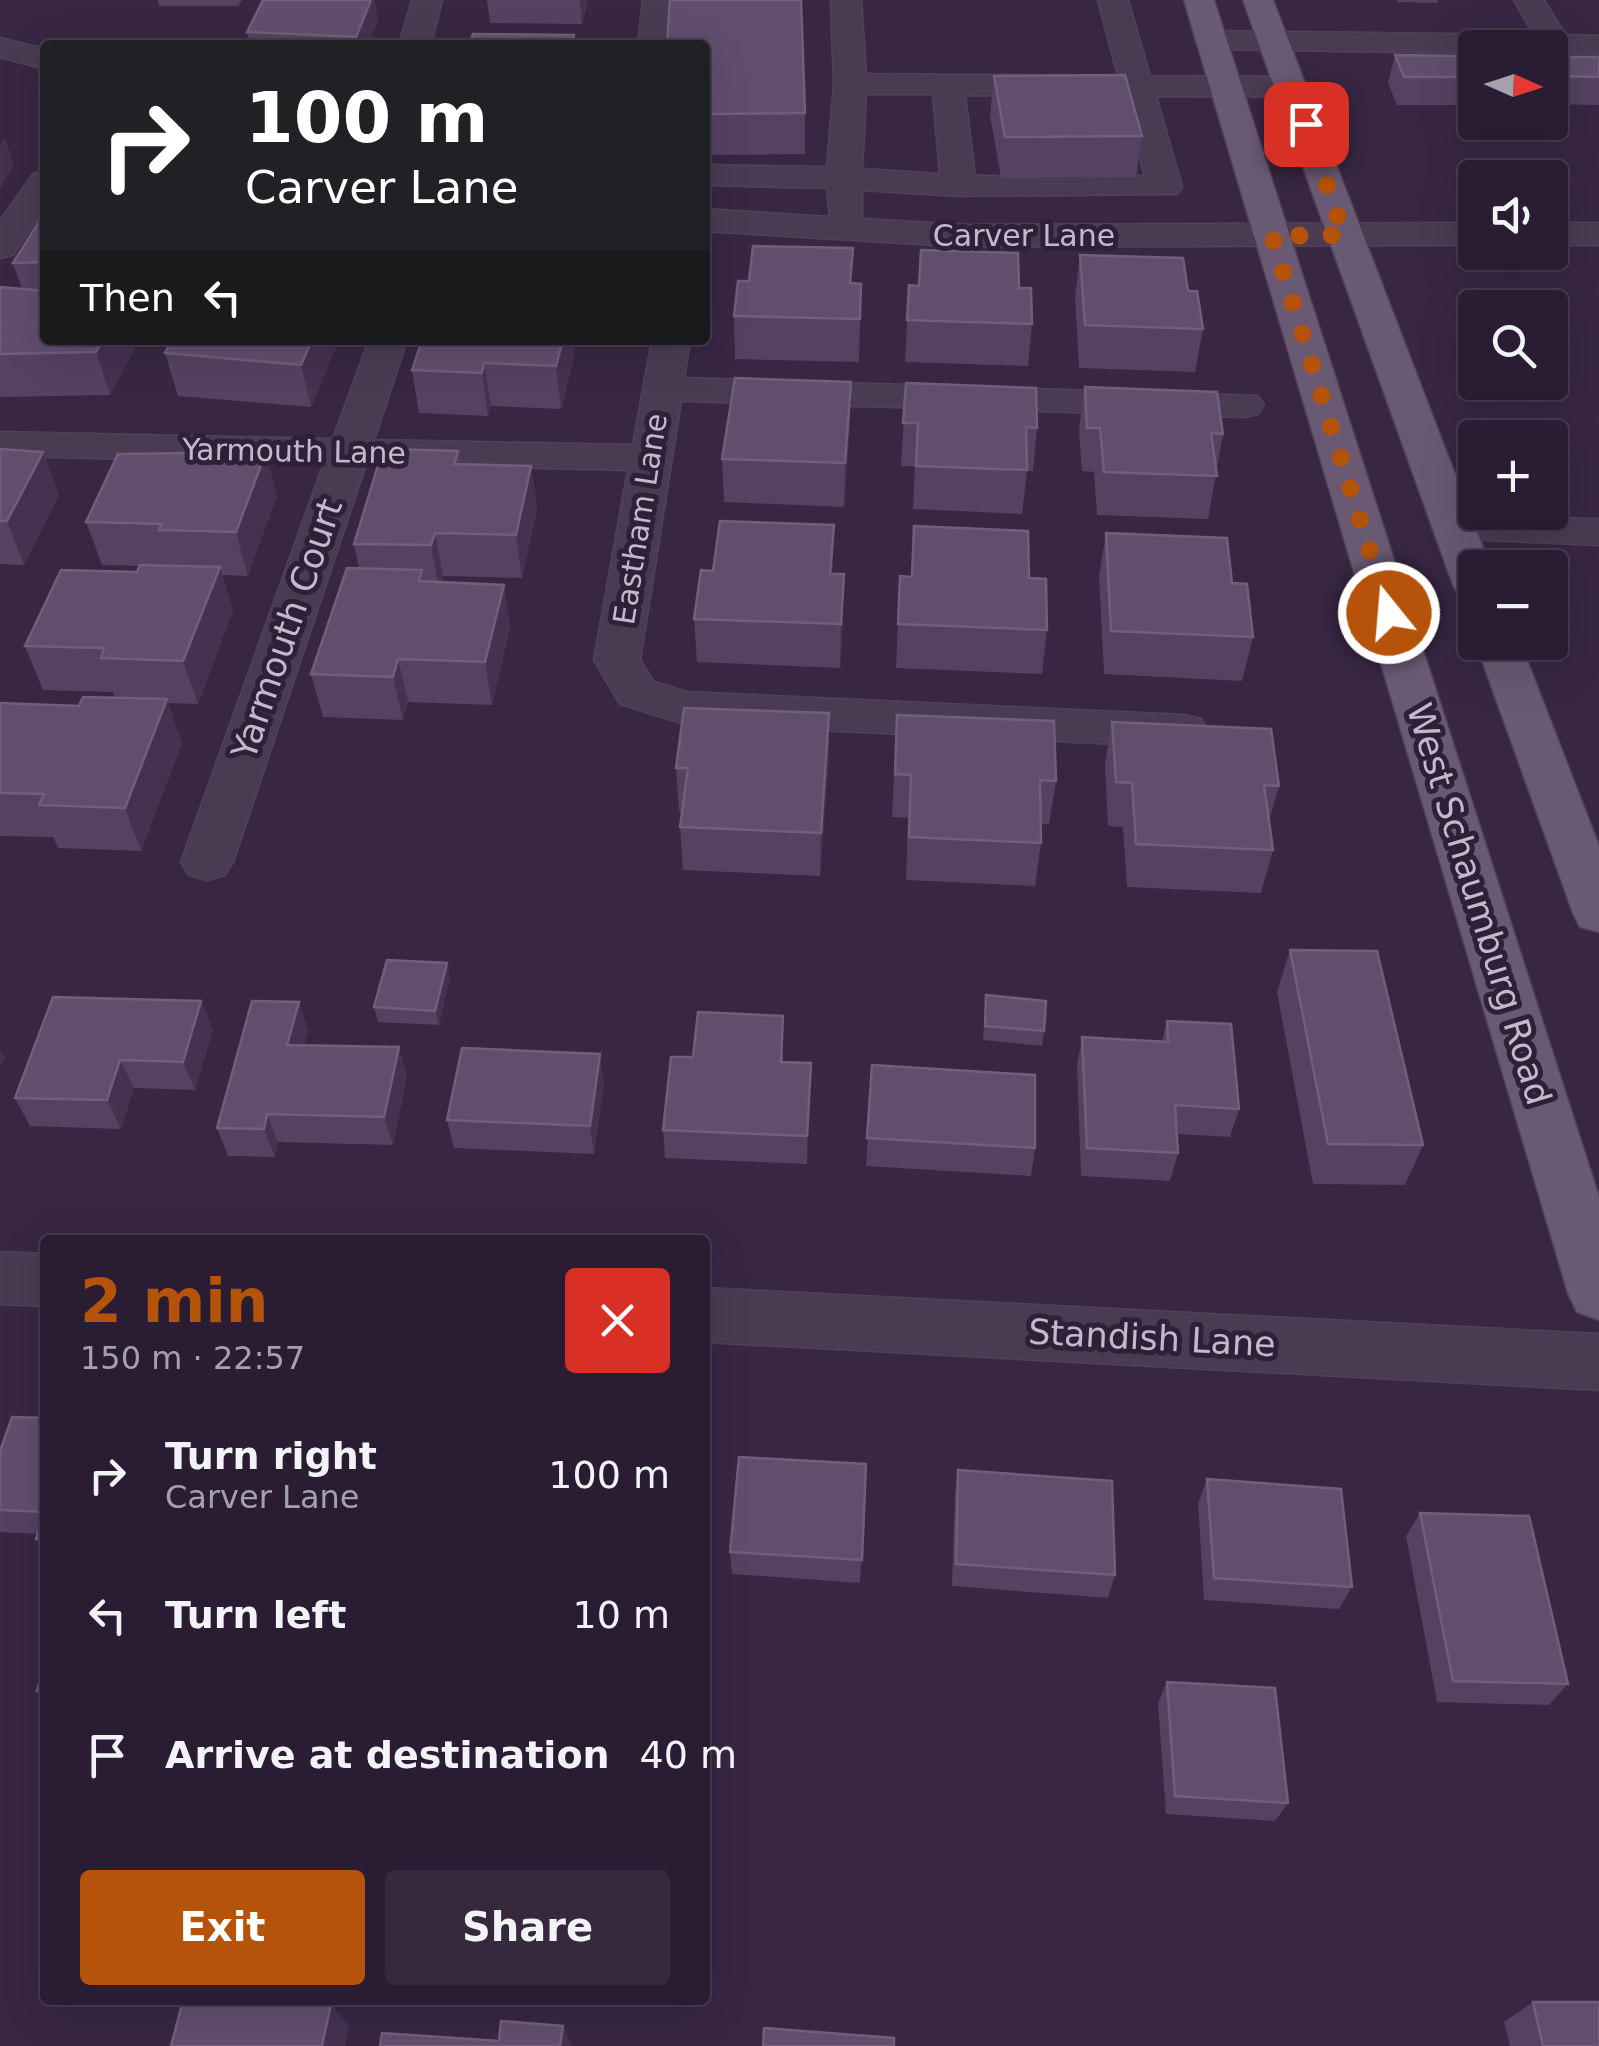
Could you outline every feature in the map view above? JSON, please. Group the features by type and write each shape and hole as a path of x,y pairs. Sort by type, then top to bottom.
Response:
{"main road":[{"path":"1258,0 1462,550"},
{"name":"West Schaumburg Road","path":"1205,20 1599,1293"},
{"path":"1504,660 1599,913"}],"street":[{"path":"417,40 427,0"},
{"path":"654,40 658,0"},
{"path":"846,0 850,84 844,178 848,232"},
{"path":"710,174 959,186 1165,187 1113,0"},
{"path":"1529,0 1547,30"},
{"path":"1205,20 1272,40 1458,43"},
{"path":"1568,44 1599,45"},
{"path":"0,47 40,58"},
{"path":"850,84 1293,87"},
{"path":"948,84 959,186"},
{"path":"0,247 40,188"},
{"name":"Carver Lane","path":"710,220 848,232 1458,234"},
{"path":"1568,234 1599,233"},
{"name":"Yarmouth Court","path":"207,862 386,345"},
{"name":"Eastham Lane","path":"670,345 617,660 637,693 685,708 1228,733"},
{"path":"662,389 1244,404"},
{"name":"Yarmouth Lane","path":"0,444 648,458"},
{"path":"1454,529 1599,532"},
{"path":"0,1278 40,1280"},
{"name":"Standish Lane","path":"710,1315 1599,1362"}],"building":[{"path":"263,0 371,0 356,37 247,32"},
{"path":"670,0 801,0 805,113 710,114 710,40 667,40"},
{"path":"473,34 574,35 573,40 471,40"},
{"path":"1395,55 1458,56 1458,77 1404,77"},
{"path":"1568,57 1599,57 1599,77 1568,76"},
{"path":"1125,75 1142,136 1005,137 994,76"},
{"path":"40,220 40,262 13,263"},
{"path":"753,246 853,248 850,283 861,284 860,319 734,316 738,281 749,281"},
{"path":"921,250 1018,253 1019,288 1031,288 1032,324 907,320 909,285 919,286"},
{"path":"1080,255 1183,258 1188,291 1197,291 1203,329 1085,325"},
{"path":"0,287 40,291 40,345 100,345 96,352 0,354"},
{"path":"169,345 310,345 301,365 165,353"},
{"path":"420,345 562,345 556,366 484,363 482,373 412,370"},
{"path":"735,378 851,382 845,463 722,459"},
{"path":"906,383 1036,388 1037,428 1026,427 1027,470 916,466 918,423 903,423"},
{"path":"1085,387 1217,392 1223,434 1211,433 1217,476 1104,472 1100,428 1087,428"},
{"path":"0,449 43,452 7,521 0,521"},
{"path":"383,449 458,451 454,464 531,466 516,535 435,533 431,545 354,544"},
{"path":"266,452 236,532 159,530 162,524 86,522 118,454"},
{"path":"720,521 834,525 830,574 844,574 841,624 694,619 701,570 713,571"},
{"path":"914,526 1028,531 1029,578 1046,579 1047,630 898,624 900,576 912,577"},
{"path":"1106,533 1227,538 1232,583 1247,584 1253,637 1111,631"},
{"path":"140,565 220,567 183,661 101,658 104,648 25,646 61,570 137,572"},
{"path":"347,568 422,570 419,581 504,585 485,662 398,659 393,677 311,674"},
{"path":"83,697 167,699 125,808 39,805 44,794 0,793 0,703 79,706"},
{"path":"684,708 829,713 821,833 680,827 688,768 676,768"},
{"path":"897,715 1054,721 1056,781 1040,780 1041,843 909,837 911,775 895,774"},
{"path":"1112,722 1271,729 1279,786 1264,785 1273,850 1136,844 1132,783 1116,782"},
{"path":"1290,950 1377,951 1423,1145 1328,1144"},
{"path":"387,960 447,963 435,1011 374,1007"},
{"path":"986,995 1046,1001 1044,1031 985,1026"},
{"path":"53,997 201,1001 183,1062 120,1060 107,1100 15,1098"},
{"path":"252,1001 299,1002 287,1045 399,1047 384,1117 267,1114 264,1129 217,1128"},
{"path":"698,1012 783,1016 781,1062 811,1063 807,1136 663,1130 671,1057 693,1057"},
{"path":"1167,1021 1231,1024 1239,1109 1175,1105 1178,1153 1087,1148 1082,1037 1168,1042"},
{"path":"462,1048 600,1054 590,1126 447,1120"},
{"path":"872,1065 1035,1075 1035,1148 867,1138"},
{"path":"12,1417 40,1418 40,1512 0,1510 0,1451"},
{"path":"739,1457 866,1464 862,1560 730,1552"},
{"path":"958,1470 1112,1481 1115,1575 956,1564"},
{"path":"1207,1479 1341,1489 1352,1587 1214,1578"},
{"path":"1420,1513 1529,1516 1568,1684 1453,1681"},
{"path":"1167,1682 1275,1688 1288,1803 1175,1796"},
{"path":"1533,2002 1599,2002 1599,2046 1543,2046"},
{"path":"182,2005 331,2005 322,2046 171,2046"},
{"path":"501,2021 563,2026 560,2046 380,2046 382,2033 499,2041"},
{"path":"764,2028 894,2038 894,2046 763,2046"}],"route":[{"path":"1306,124 1344,235 1272,236 1389,613"}]}
